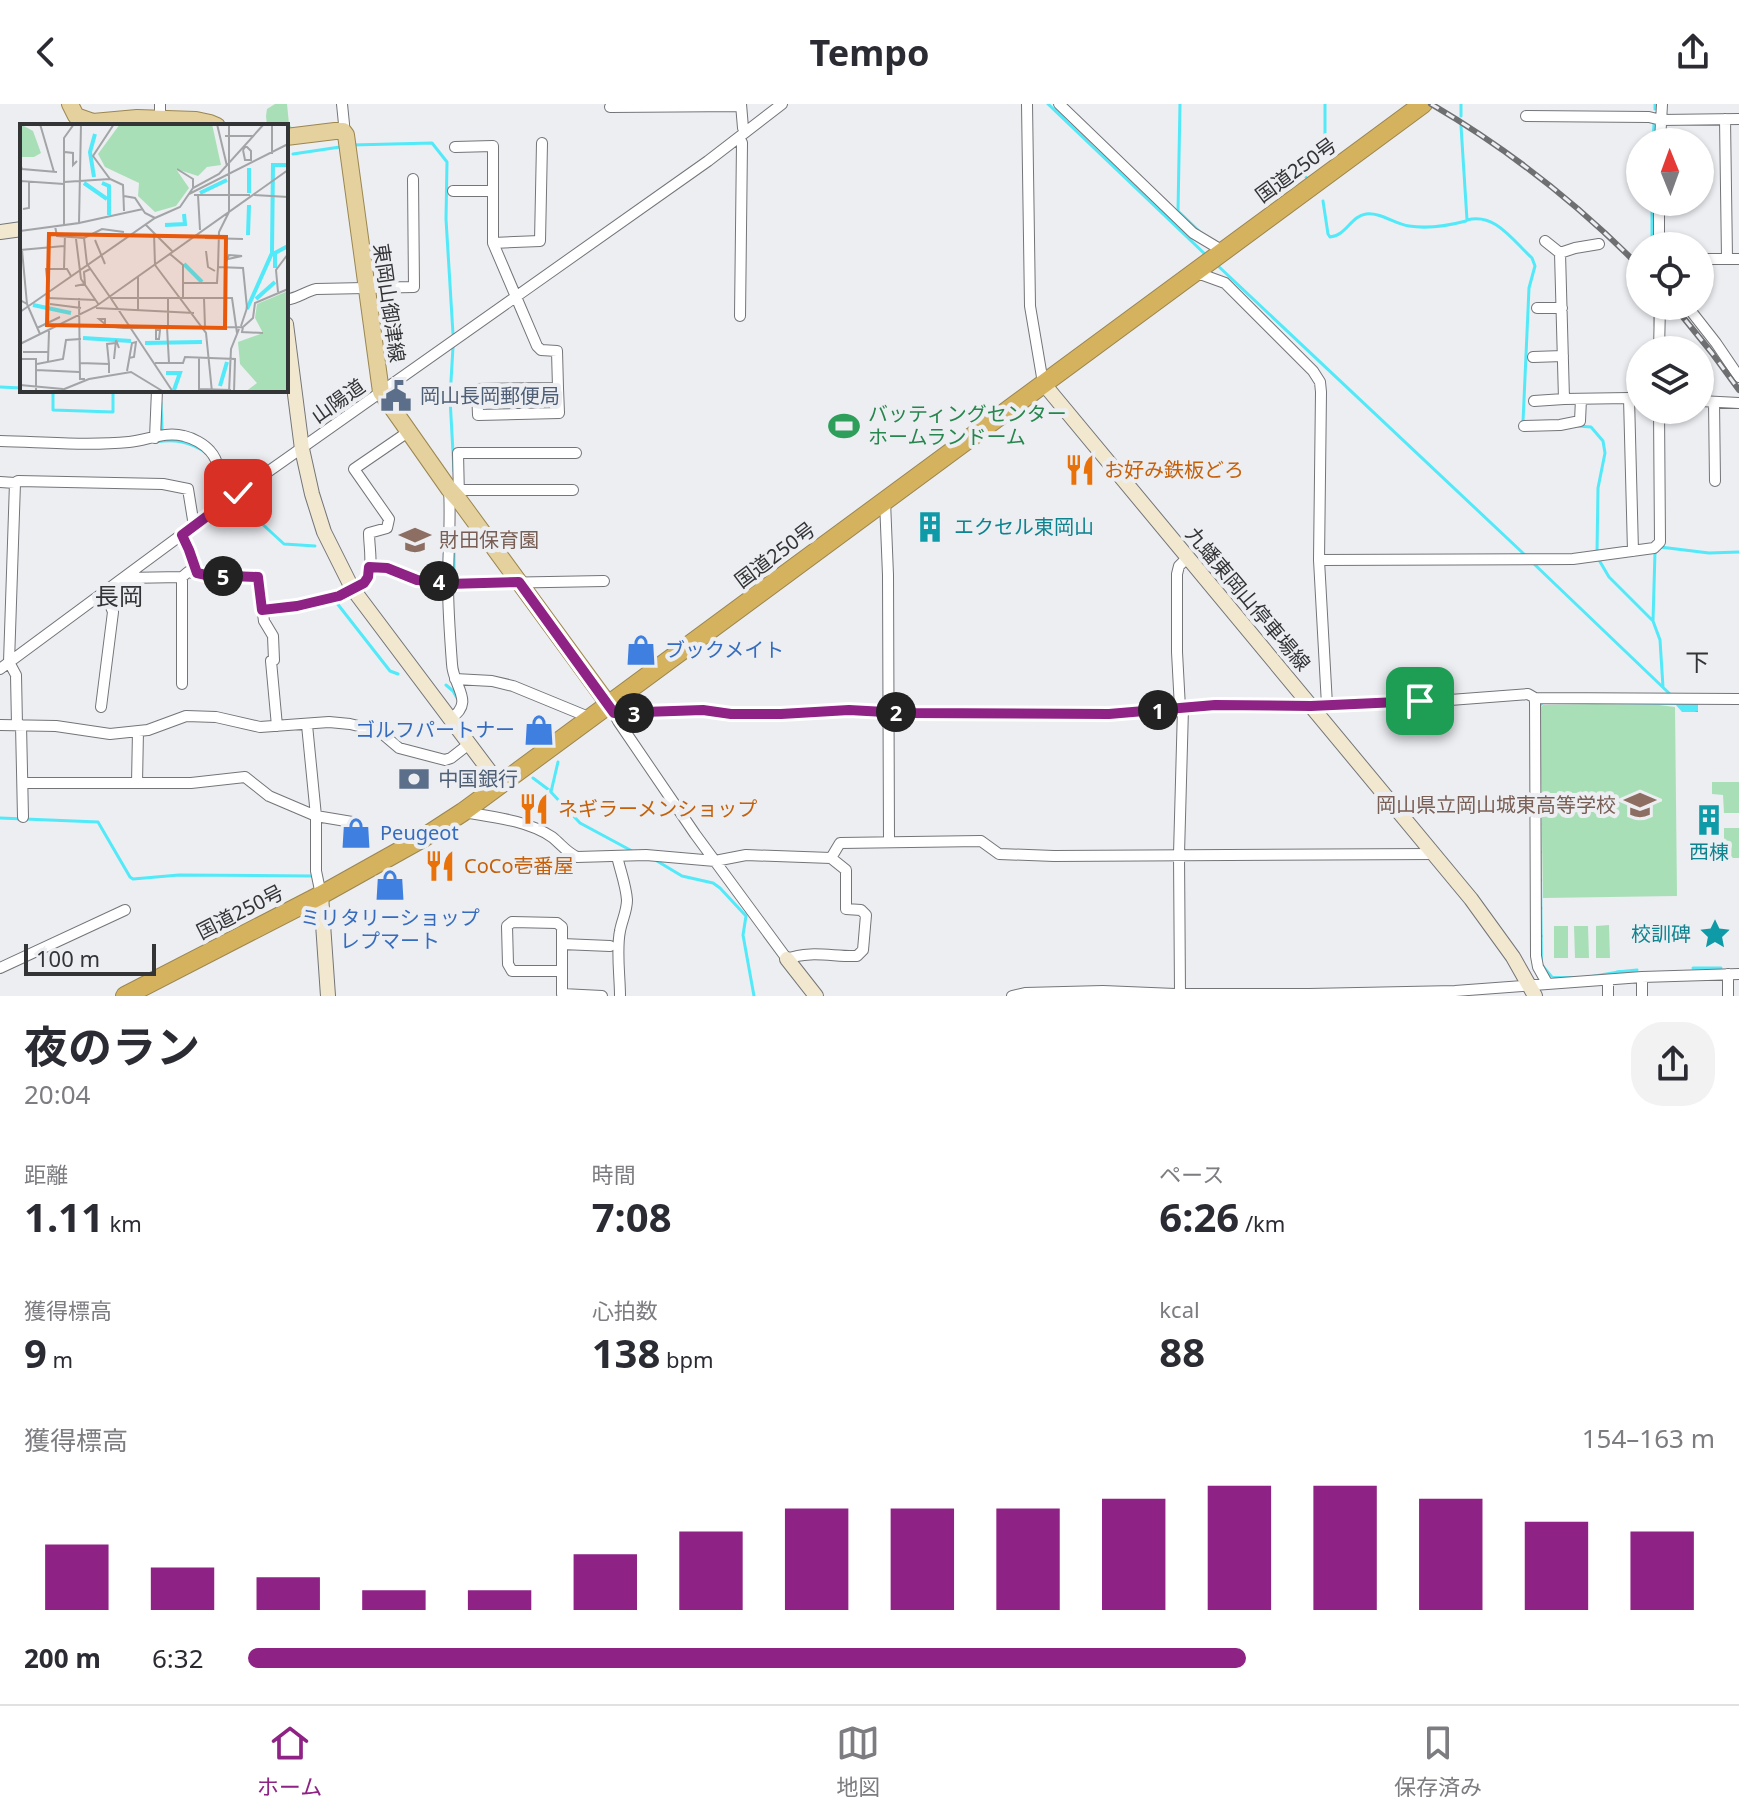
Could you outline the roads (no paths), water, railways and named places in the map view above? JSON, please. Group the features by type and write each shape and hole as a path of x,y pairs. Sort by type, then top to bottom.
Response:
{"highway":[{"name":"国道250号","path":"125,996 471,814 500,785 592,718 612,709 885,501 1422,104"}],"main road":[{"path":"70,104 76,116 93,122 160,117 212,124"},
{"path":"288,137 343,131"},
{"name":"東岡山御津線","path":"343,131 348,140 381,392 612,709"},
{"path":"0,232 20,229"},
{"path":"289,369 312,494 341,594 450,719 500,785"},
{"name":"九蟠東岡山停車場線","path":"1043,383 1188,557 1319,705 1489,923 1532,991"},
{"path":"321,895 328,996"},
{"path":"787,959 816,996"}],"street":[{"path":"342,104 343,131"},
{"name":"山陽道","path":"5,666 224,504 708,161 782,104"},
{"path":"1027,104 1030,306 1043,383"},
{"path":"1059,104 1216,256"},
{"path":"1661,128 1662,104"},
{"path":"610,107 741,105 740,316"},
{"path":"1526,116 1739,119"},
{"path":"1725,119 1733,259"},
{"path":"494,246 540,241 542,143"},
{"path":"455,147 493,146 494,246 537,346 541,350 557,351 559,413 478,415 477,389 558,388"},
{"path":"288,300 316,289 414,287 413,179"},
{"path":"453,191 492,191"},
{"path":"1545,241 1560,253 1564,399"},
{"path":"1560,253 1599,244"},
{"path":"1191,275 1203,275 1225,283 1313,371 1320,382 1319,705"},
{"path":"1537,308 1562,308"},
{"path":"1699,320 1734,359 1739,377"},
{"path":"1533,357 1563,356"},
{"path":"155,438 157,392"},
{"path":"1534,401 1626,398"},
{"path":"1524,426 1580,421 1581,399"},
{"path":"1715,481 1714,402 1739,403"},
{"path":"1633,551 1635,424"},
{"path":"1319,560 1573,559 1656,547 1659,424"},
{"path":"262,610 297,606 341,594 364,583 369,567 369,533 387,528 389,519 354,469 408,432"},
{"path":"0,441 98,443 130,442 162,434 184,436 202,444 212,453 217,463 224,504"},
{"path":"450,719 463,707 452,670 448,584 458,453 576,453"},
{"path":"0,482 163,484 188,489 194,526"},
{"path":"15,483 5,666 16,675 23,817"},
{"path":"456,493 573,490"},
{"path":"885,501 889,842"},
{"path":"182,535 197,573"},
{"path":"1177,995 1181,708 1177,574 1179,566 1188,557"},
{"path":"369,567 387,568 417,580 448,584 604,581"},
{"path":"123,578 182,577 188,572 258,577 264,621 273,636 274,660 271,661 277,726"},
{"path":"182,577 182,684"},
{"path":"101,707 113,612 105,591"},
{"path":"455,679 492,681 513,686 592,718"},
{"path":"471,814 528,826 552,837 568,853 577,857 646,855 715,861 746,855 831,858 846,870 846,909 861,910 866,915 863,950 857,956 810,953 787,959 715,861 612,709 703,710 731,714 849,710 1109,714 1256,704 1319,705 1528,694 1535,698 1739,699"},
{"path":"1535,698 1536,956 1547,983"},
{"path":"0,725 56,726 110,734 148,730 186,716 216,717 260,727 329,722 379,731 399,748 445,760 469,744"},
{"path":"307,725 316,816 316,871 321,895"},
{"path":"137,783 138,731"},
{"path":"23,783 191,783 245,777 269,796 316,816 352,822"},
{"path":"831,858 840,843 981,841 999,854 1434,854"},
{"path":"617,856 627,900 620,932 620,996"},
{"path":"0,968 125,910"},
{"path":"562,971 512,971 508,964 507,926 512,922 557,923 562,927 562,944 562,971 562,994 602,996"},
{"path":"562,944 610,946"},
{"path":"1012,996 1025,993 1177,995 1532,991 1547,983 1733,974 1728,996"},
{"path":"1642,977 1642,996"},
{"path":"1608,980 1608,996"}],"water":[{"path":"1681,696 1686,703 1698,703 1698,712 1682,712 1676,705 1548,703 1540,708 1543,964 1553,976 1586,976 1621,970 1621,974 1584,978 1549,976 1541,966 1537,703 1550,701 1671,703 1670,698"}],"waterway":[{"path":"1048,104 1207,256"},
{"path":"1180,104 1178,211 1199,231"},
{"path":"1306,177 1301,172 1325,152 1325,104"},
{"path":"1461,104 1461,116"},
{"path":"1655,104 1655,109"},
{"path":"1654,124 1654,128"},
{"path":"1461,126 1467,220 1486,220 1495,224 1532,258 1535,266 1529,288 1523,422"},
{"path":"352,145 432,143 447,162 446,219 453,334"},
{"path":"293,154 340,147"},
{"path":"1323,201 1330,237 1366,214 1416,227 1466,221"},
{"path":"1652,216 1652,232"},
{"path":"1216,264 1525,555"},
{"path":"1655,320 1655,326"},
{"path":"453,347 450,398 454,471"},
{"path":"0,387 20,388"},
{"path":"53,392 53,410 113,412 113,392"},
{"path":"161,403 162,429"},
{"path":"1578,426 1591,427 1603,441 1605,453 1598,488 1597,553"},
{"path":"155,442 181,442 205,452"},
{"path":"213,465 218,504"},
{"path":"222,510 230,518 251,517 259,521 284,544 315,546"},
{"path":"454,534 454,581"},
{"path":"1660,547 1709,553 1739,552"},
{"path":"1655,552 1653,621 1660,640 1663,687"},
{"path":"1599,560 1609,577 1652,620"},
{"path":"1533,563 1672,696"},
{"path":"422,585 443,587"},
{"path":"336,599 390,671 398,674"},
{"path":"446,685 457,698"},
{"path":"551,792 558,762"},
{"path":"533,778 580,823 632,851"},
{"path":"0,818 98,822 133,879 179,875 312,876"},
{"path":"657,861 682,876 713,883 746,916 743,935 754,996"},
{"path":"1693,968 1721,968"},
{"path":"1617,972 1637,970"}],"railway":[{"path":"1431,104 1541,179 1626,254"},
{"path":"1685,320 1739,390"}],"place":[{"name":"岡山長岡郵便局","path":"396,396"},
{"name":"バッティングセンター ホームランドーム","path":"844,426"},
{"name":"お好み鉄板どろ","path":"1080,470"},
{"name":"エクセル東岡山","path":"930,527"},
{"name":"財田保育園","path":"415,540"},
{"name":"ブックメイト","path":"641,650"},
{"name":"ゴルフパートナー","path":"539,730"},
{"name":"中国銀行","path":"414,779"},
{"name":"岡山県立岡山城東高等学校","path":"1640,805"},
{"name":"ネギラーメンショップ","path":"534,809"},
{"name":"西棟","path":"1709,820"},
{"name":"Peugeot","path":"356,833"},
{"name":"CoCo壱番屋","path":"440,866"},
{"name":"ミリタリーショップ レプマート","path":"390,885"},
{"name":"校訓碑","path":"1715,934"}],"district":[{"name":"長岡","path":"119,597"},
{"name":"下","path":"1697,663"}]}
